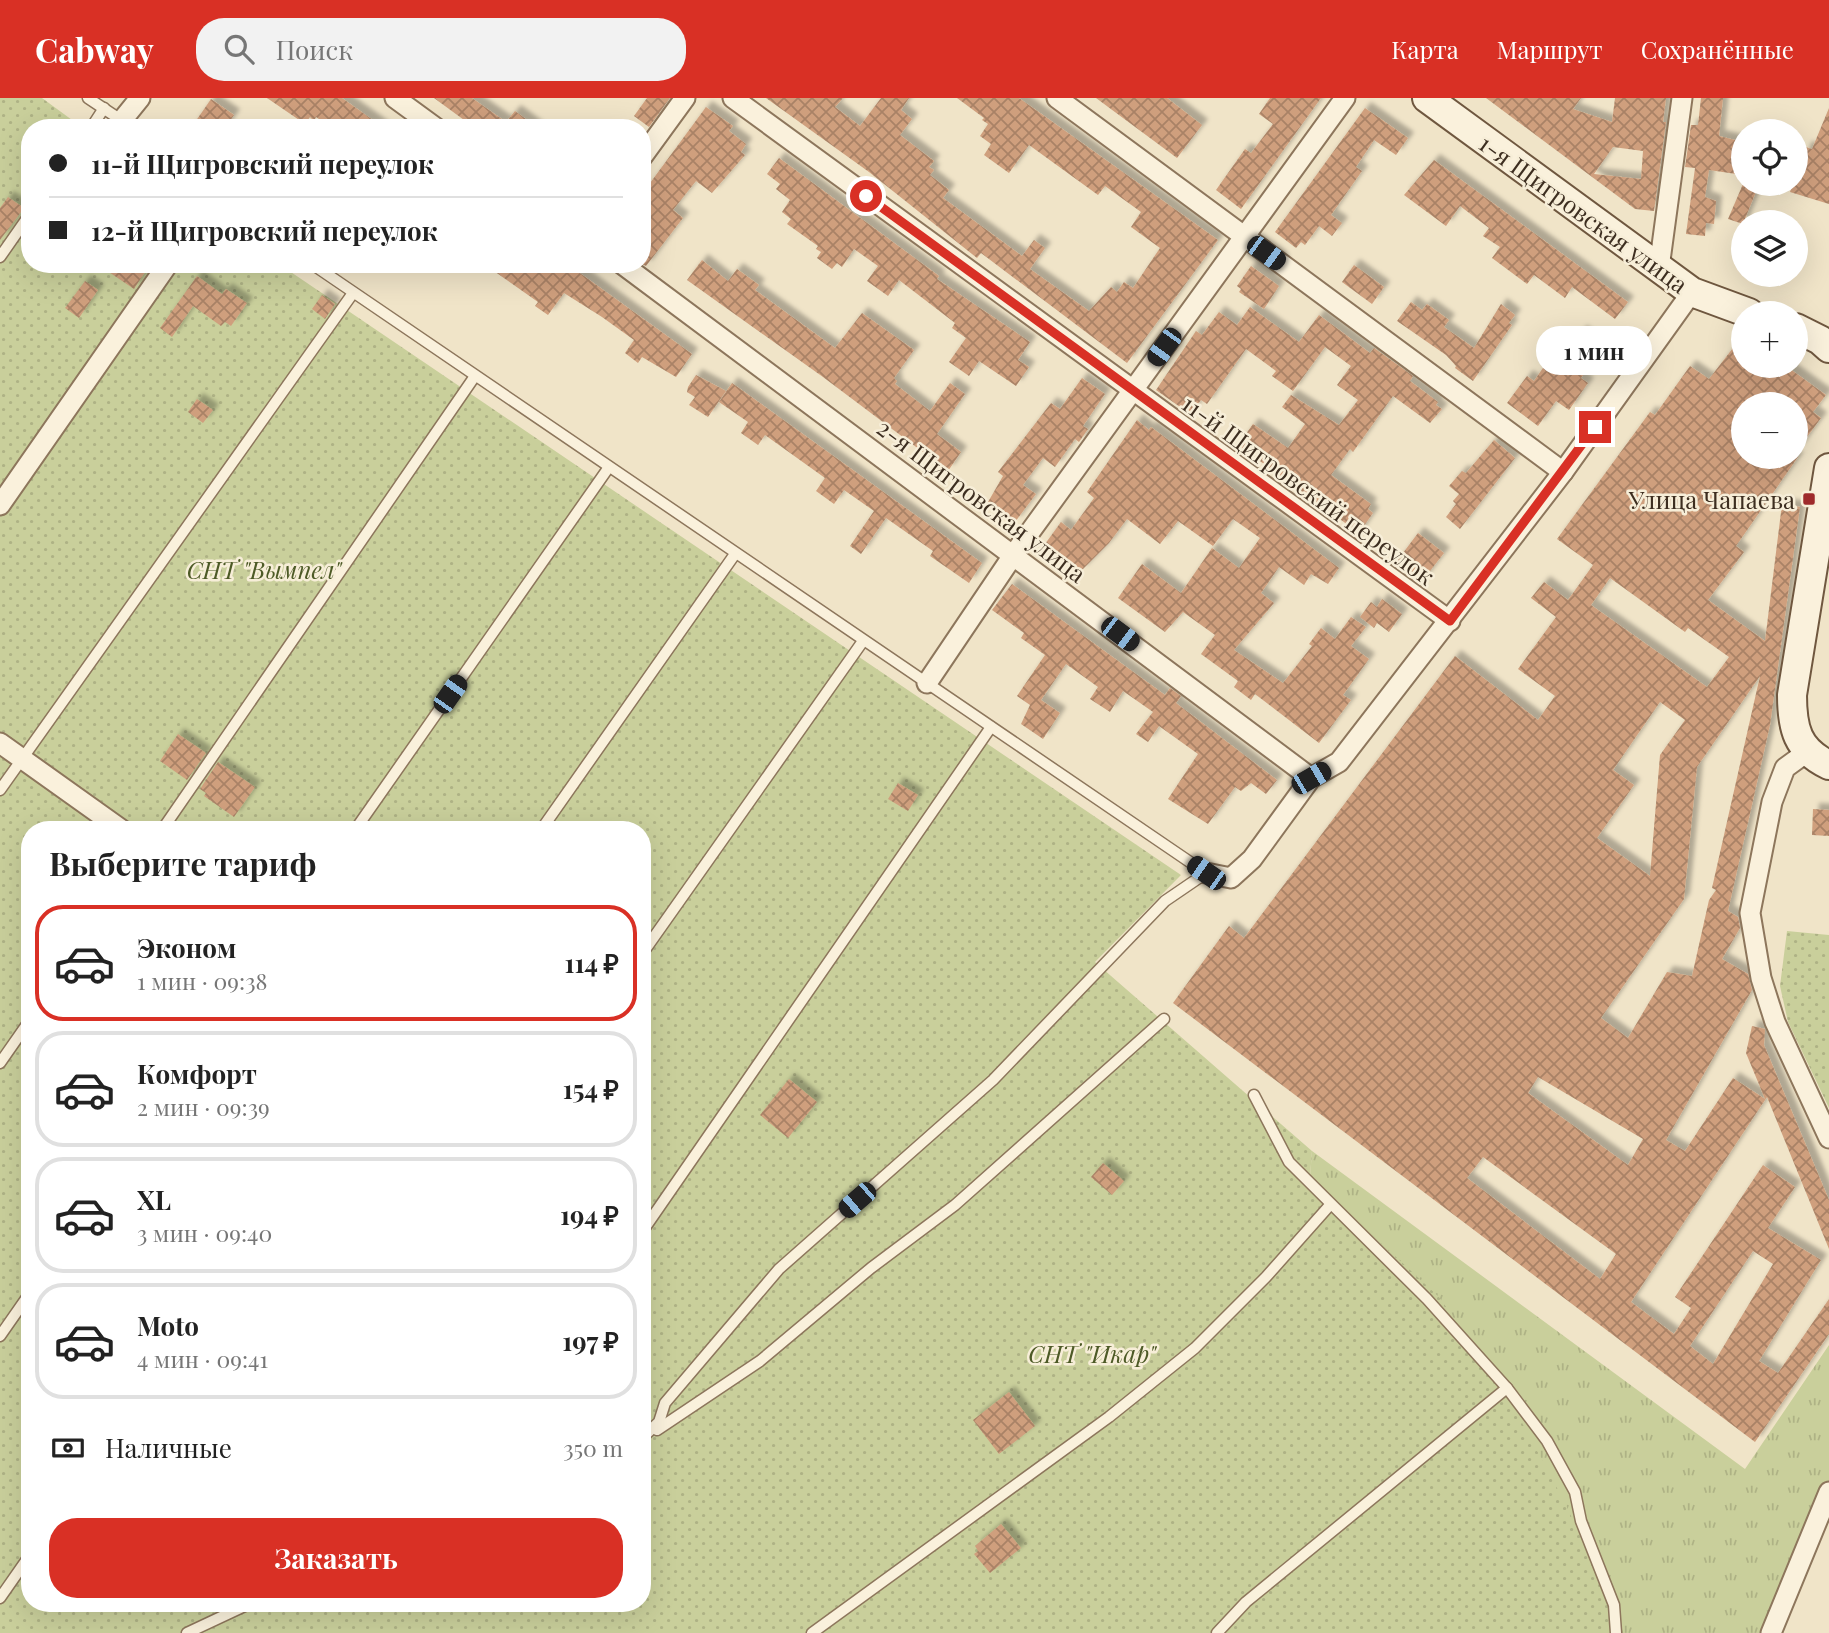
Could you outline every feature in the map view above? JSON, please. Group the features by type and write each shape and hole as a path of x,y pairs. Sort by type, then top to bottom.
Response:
{"street":[{"path":"130,119 140,98"},
{"path":"395,98 420,105"},
{"path":"651,145 685,98"},
{"name":"11-й Щигровский переулок","path":"733,98 1450,621"},
{"path":"1057,98 1563,472"},
{"path":"927,683 1014,554 1345,98"},
{"name":"1-я Щигровская улица","path":"1427,98 1692,292 1731,306"},
{"path":"1659,268 1682,98"},
{"path":"0,505 162,273"},
{"name":"2-я Щигровская улица","path":"634,273 1311,778"},
{"path":"1206,873 1231,878 1252,859 1311,778 1339,762 1563,472 1692,292"},
{"path":"1808,334 1829,348"},
{"path":"1829,468 1792,695 1794,730 1818,758 1785,768 1772,802 1750,913 1761,978 1775,1022 1829,1138"},
{"path":"0,743 109,821"},
{"path":"1771,1633 1829,1492"}],"lane":[{"path":"88,98 122,119"},
{"path":"96,119 104,108"},
{"path":"0,257 21,227"},
{"path":"325,273 1206,873 1165,901 993,1080 779,1269 665,1403 659,1422 651,1430"},
{"path":"0,790 353,293"},
{"path":"168,821 475,376"},
{"path":"361,821 609,467"},
{"path":"547,821 735,554"},
{"path":"651,941 863,641"},
{"path":"651,1219 992,727"},
{"path":"651,1432 760,1361 872,1268 955,1205 1164,1019"},
{"path":"0,1063 21,1033"},
{"path":"1254,1095 1289,1162 1427,1299 1507,1388 1547,1441 1575,1492 1581,1521 1614,1605 1616,1633"},
{"path":"812,1633 1109,1417 1195,1348 1266,1277 1330,1205"},
{"path":"0,1336 21,1306"},
{"path":"1217,1633 1246,1602 1507,1388"},
{"path":"0,1598 21,1568"},
{"path":"187,1633 232,1612"}],"green space":[{"path":"0,98 42,98 71,119 21,119 21,273 292,273 1181,875 1095,962 1312,1151 1310,1177 1439,1297 1504,1389 1566,1505 1617,1619 1617,1633 0,1633"},
{"path":"1787,931 1829,935 1829,1108 1788,1022 1780,986"},
{"path":"1312,1151 1745,1469 1829,1345 1829,1505 1763,1633 1617,1633 1346,1213 1310,1177"}],"building":[{"path":"267,98 342,98 371,119 310,117 298,119"},
{"path":"434,98 472,98 502,119 463,119"},
{"path":"647,98 670,98 651,124 651,119 638,119 634,116"},
{"path":"766,98 843,98 835,107 860,126 881,98 909,98 901,110 912,119 900,135 934,161 929,167 934,170 930,175 949,190 943,198 1022,256 1034,240 1045,248 1030,269 1089,311 1111,287 1117,292 1124,282 1133,288 1160,248 1131,227 1141,212 1105,186 1098,195 1029,145 1009,173 984,155 991,144 980,136 988,124 982,120 984,118 957,98 1019,98 1218,240 1127,363 981,253 977,258 869,172"},
{"path":"1096,98 1167,98 1202,125 1177,158"},
{"path":"1270,98 1321,98 1241,209 1216,190 1245,149 1251,153 1273,124 1259,114"},
{"path":"1486,98 1581,98 1573,109 1612,122 1615,98 1666,98 1663,122 1666,122 1654,211 1635,209","holes":["1613,147 1643,151 1641,179 1594,174"]},
{"path":"1701,98 1723,98 1719,136 1731,139 1731,173 1709,170 1705,197 1716,201 1714,224 1706,223 1705,236 1686,234 1695,168 1685,167 1691,125 1698,125"},
{"path":"211,99 234,115 231,119 197,119"},
{"path":"706,107 733,126 729,131 746,144 741,152 745,155 712,193 696,181 673,210 683,218 651,260 651,182"},
{"path":"1365,108 1408,138 1396,155 1374,140 1356,167 1362,171 1331,215 1342,223 1332,236 1319,226 1305,245 1301,242 1296,248 1275,232"},
{"path":"1829,108 1829,204 1803,196 1808,196 1808,148 1812,149"},
{"path":"515,111 526,119 508,119"},
{"path":"779,158 939,276 937,279 1030,342 1018,360 1029,367 1016,386 979,361 969,376 949,362 966,338 952,328 955,323 899,280 888,296 867,281 878,266 854,249 842,267 837,263 832,269 817,258 821,252 816,249 818,246 787,224 791,219 782,212 790,200 776,189 780,184 767,174"},
{"path":"1434,160 1628,302 1615,319 1572,287 1565,298 1534,275 1527,284 1492,258 1500,247 1483,236 1489,228 1460,206 1446,226 1404,195"},
{"path":"1738,196 1754,196 1749,210 1732,210"},
{"path":"8,197 21,206 21,212 0,240 0,208"},
{"path":"702,260 728,281 737,269 759,285 755,290 835,348 862,313 914,350 894,378 897,381 895,384 930,411 950,383 965,394 937,434 961,452 948,471 687,280"},
{"path":"1354,265 1384,287 1372,304 1342,282"},
{"path":"1251,266 1279,286 1264,309 1239,292 1241,289 1237,286"},
{"path":"110,273 144,273 134,289"},
{"path":"497,273 580,273 692,354 676,377 642,357 638,363 625,353 634,340 564,293 548,315 535,306 538,302"},
{"path":"197,276 222,294 226,289 247,303 231,326 225,322 221,326 193,306 172,337 160,328"},
{"path":"85,281 98,290 79,318 65,308"},
{"path":"322,295 335,304 325,319 312,309"},
{"path":"1411,302 1422,310 1427,304 1449,320 1444,327 1474,348 1501,304 1515,315 1509,323 1512,325 1473,381 1455,368 1446,355 1397,321"},
{"path":"1250,307 1299,342 1319,315 1370,353 1374,348 1413,376 1410,381 1438,402 1436,405 1442,409 1430,423 1393,396 1353,452 1350,449 1331,475 1371,504 1368,509 1373,513 1359,533 1238,445 1253,424 1288,448 1305,424 1282,407 1291,395 1339,425 1358,400 1337,385 1351,366 1325,347 1293,391 1272,376 1276,371 1246,349 1207,404 1201,400 1190,414 1156,390 1196,331 1202,335 1219,312 1237,325"},
{"path":"1581,331 1603,346 1581,378 1588,383 1569,410 1556,401 1538,426 1507,403 1527,376 1534,381 1554,352 1562,357"},
{"path":"1731,351 1731,378 1803,378 1826,395 1813,412 1821,418 1808,436 1808,392 1731,392 1731,469 1790,469 1736,546 1744,552 1708,600 1765,641 1782,504 1800,507 1770,725 1728,911 1738,917 1740,928 1722,959 1748,974 1752,990 1666,1140 1685,1151 1733,1078 1765,1099 1746,1053 1752,1026 1765,1029 1764,1045 1829,1200 1829,1249 1767,1097 1631,1302 1674,1334 1691,1308 1675,1297 1763,1165 1795,1187 1768,1228 1821,1260 1759,1361 1778,1373 1829,1299 1829,1334 1755,1442 1173,1003 1229,926 1244,938 1455,656 1538,720 1555,696 1518,669 1556,617 1531,598 1544,582 1568,600 1593,565 1557,539 1650,412 1655,415 1690,366 1709,379","holes":["1610,578 1685,632 1688,628 1729,657 1707,687 1591,605","1760,676 1712,888 1716,890 1709,900 1692,976 1667,972 1628,1038 1601,1018 1684,899 1697,767","1660,702 1685,720 1660,755 1650,876 1597,838 1634,785 1613,770","1538,1077 1643,1139 1628,1165 1528,1093","1483,1157 1616,1254 1600,1279 1467,1178","1753,1251 1773,1264 1713,1364 1690,1346"]},
{"path":"696,375 726,391 708,417 689,405 695,397 687,392 688,387"},
{"path":"1082,378 1105,394 1083,426 1088,429 1079,442 1075,439 1055,467 1043,458 1023,485 1036,494 1015,522 988,502 1003,476 998,472 1051,403 1060,409"},
{"path":"732,383 982,563 969,583 930,556 933,551 886,518 861,554 850,546 874,511 844,490 834,504 816,491 825,478 765,435 758,445 741,433 748,422 719,402"},
{"path":"197,399 213,410 203,423 188,412"},
{"path":"1137,420 1149,430 1151,427 1339,568 1328,584 1311,574 1304,585 1279,567 1261,593 1274,603 1234,650 1283,683 1312,646 1309,644 1321,628 1335,639 1351,617 1366,627 1351,646 1369,659 1343,695 1351,700 1319,743 1255,694 1251,700 1234,687 1238,681 1201,654 1215,635 1183,612 1165,632 1118,598 1142,564 1181,593 1212,548 1239,568 1260,538 1233,519 1213,546 1178,521 1160,544 1127,519 1109,543 1081,571 1045,544 1061,522 1071,530 1094,498 1087,492"},
{"path":"1494,440 1515,458 1460,529 1446,517 1456,504 1453,501 1459,494 1449,486 1462,471 1466,473"},
{"path":"1418,533 1444,553 1423,580 1397,561"},
{"path":"1012,584 1165,695 1170,688 1181,696 1176,703 1277,780 1266,794 1251,783 1241,791 1235,787 1208,824 1168,799 1198,754 1159,726 1148,742 1136,734 1153,712 1123,691 1110,712 1090,699 1098,687 1066,664 1041,700 1060,713 1043,739 1021,724 1030,705 1017,696 1045,655 1021,638 1024,633 992,610"},
{"path":"1382,599 1402,614 1389,632 1377,623 1374,628 1360,617 1371,602 1377,607"},
{"path":"178,734 206,753 187,780 160,761"},
{"path":"218,762 255,787 234,817 204,796 206,793 200,789"},
{"path":"898,783 918,795 908,811 888,799"},
{"path":"1813,809 1829,810 1829,836 1812,835"},
{"path":"789,1079 817,1102 788,1138 760,1115"},
{"path":"1103,1163 1124,1181 1112,1195 1091,1177"},
{"path":"1009,1392 1035,1426 999,1454 973,1420"},
{"path":"1001,1524 1021,1548 990,1573 974,1554 978,1551 975,1546"}],"place":[{"name":"Улица Чапаева","path":"1809,499"}],"route":[{"path":"866,196 1450,621 1595,427"}],"park label":[{"name":"СНТ \"Вымпел\"","path":"264,569"},
{"name":"СНТ \"Икар\"","path":"1092,1353"}]}
